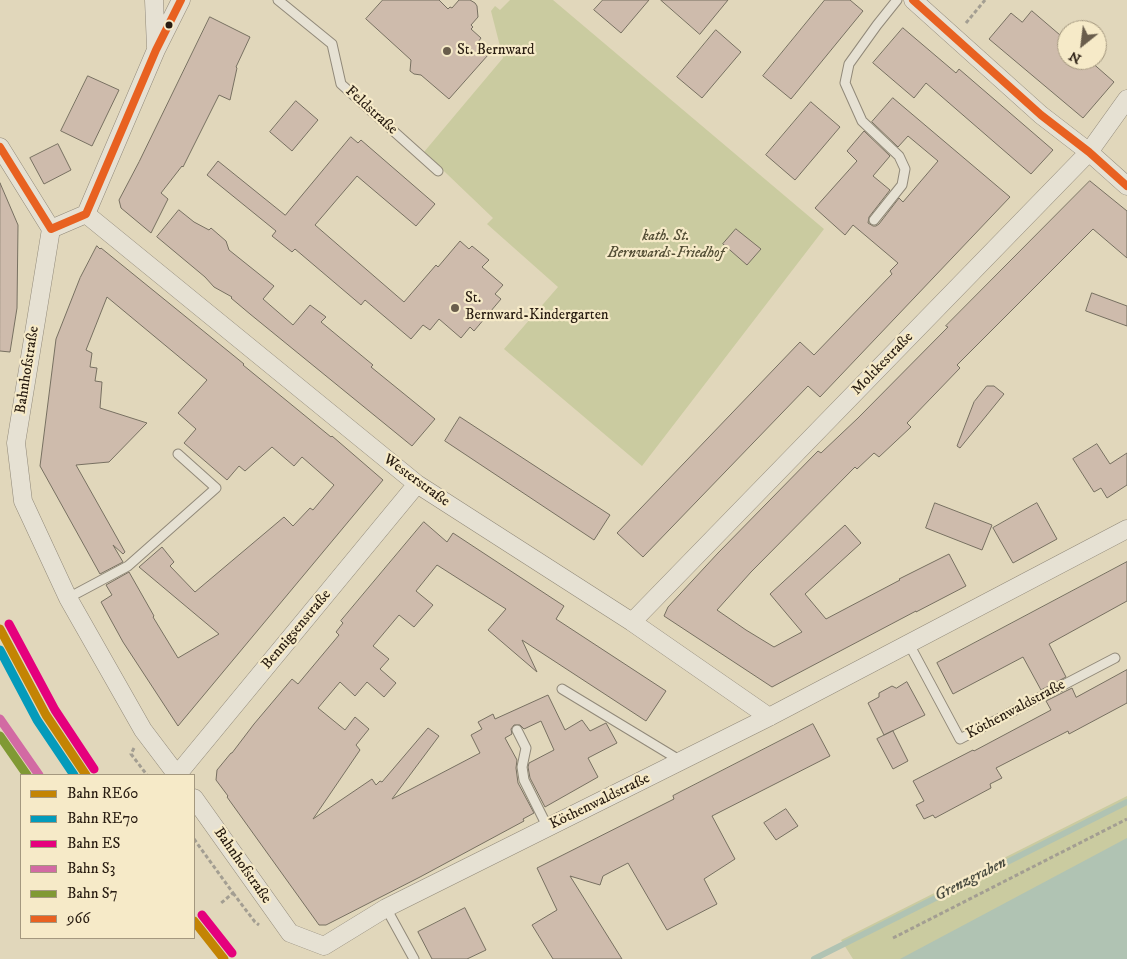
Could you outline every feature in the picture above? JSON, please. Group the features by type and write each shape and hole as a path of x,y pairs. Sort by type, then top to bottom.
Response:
{"street":[{"path":"154,0 156,50"},
{"path":"0,147 51,230 86,214 156,50 181,0"},
{"path":"913,0 1041,115 1089,152 1127,186"},
{"name":"Moltkestraße","path":"632,622 1089,152 1127,99"},
{"name":"Westerstraße","path":"86,214 417,484 632,622 768,718"},
{"name":"Bahnhofstraße","path":"51,230 16,443 23,501 68,598 143,730 176,774"},
{"name":"Bennigsenstraße","path":"178,774 417,484"},
{"name":"Köthenwaldstraße","path":"290,933 324,946 386,908 768,718 1127,528"},
{"name":"Bahnhofstraße","path":"195,799 290,933"}],"lane":[{"name":"Feldstraße","path":"278,0 332,44 341,84 438,171"},
{"path":"874,220 902,184 905,169 899,156 862,121 845,83 849,64 897,0"},
{"path":"68,598 128,566 216,488 178,454"},
{"name":"Köthenwaldstraße","path":"909,644 960,739 1115,658"},
{"path":"562,689 682,761"},
{"path":"517,730 526,748 522,767 524,780 548,828"},
{"path":"386,908 414,959"}],"path":[{"path":"955,37 984,0"},
{"path":"131,754 146,774"},
{"path":"893,938 1127,819"},
{"path":"195,840 255,922"},
{"path":"220,904 233,893"}],"green space":[{"name":"kath. St. Bernwards-Friedhof","path":"510,0 553,0 824,229 642,466 504,349 558,287 487,224 493,218 424,152 503,58 491,11 495,6 500,10"},
{"path":"1127,796 1127,959 853,959 841,940"}],"shaded area":[{"path":"1127,838 1127,959 900,959"}],"building":[{"name":"St. Bernward","path":"383,0 439,0 448,9 452,8 459,0 470,0 477,6 478,17 471,25 473,27 471,29 481,38 476,45 488,55 449,99 421,75 410,71 411,60 366,19"},
{"path":"603,0 649,0 621,33 594,10"},
{"path":"661,0 728,0 700,34"},
{"path":"825,0 850,0 863,11 791,99 763,76"},
{"path":"1032,11 1057,32 1057,70 1100,70 1114,82 1083,118 989,39 1011,13 1022,22"},
{"path":"210,17 250,37 236,67 230,100 219,95 183,167 161,193 168,199 151,233 121,208 119,200"},
{"path":"903,28 956,73 959,69 1053,150 1031,174 926,83 914,98 873,63"},
{"path":"716,30 741,52 702,98 677,77"},
{"path":"88,76 119,90 92,146 61,131"},
{"path":"893,98 1010,197 820,397 808,386 643,557 617,533 800,342 814,355 892,274 890,271 898,263 853,225 845,235 815,208 857,161 847,151 864,131 890,156 873,176 890,190 869,217 868,223 873,226 879,224 899,198 903,202 938,161 908,136 898,147 872,122"},
{"path":"296,101 318,120 292,151 270,132"},
{"path":"811,102 840,127 795,180 766,155"},
{"path":"351,137 358,143 361,140 435,204 416,226 357,176 315,225 404,302 460,241 469,249 472,246 489,260 482,267 503,285 495,294 501,299 474,331 470,327 461,338 439,319 430,330 423,325 411,339 365,300 361,305 295,249 292,252 272,236 276,231 207,175 218,161 285,215"},
{"path":"58,144 71,170 44,184 30,158"},
{"path":"1090,181 1127,211 1127,258 1093,229 957,365 960,368 907,423 911,427 879,457 874,453 857,469 855,467 751,572 717,610 774,647 802,632 770,594 845,525 861,543 805,594 826,619 949,554 966,586 772,687 664,616 668,607 718,553 818,451 821,453 858,418"},
{"path":"0,183 18,225 17,308 10,352 0,351"},
{"path":"179,210 194,222 209,230 211,228 226,241 229,250 274,286 263,299 293,325 310,305 326,317 321,322 373,365 371,367 435,419 412,446 250,314 232,297 214,287 205,277 157,237"},
{"path":"736,229 761,249 747,265 723,244"},
{"path":"97,246 332,436 383,480 178,726 123,642 101,602 112,595 106,585 129,572 178,658 219,634 139,567 162,547 174,562 170,566 195,592 284,517 293,526 310,508 313,510 334,485 302,457 294,466 272,447 245,471 239,466 227,480 184,443 196,429 178,413 207,380 107,297 86,350 92,353 90,367 97,368 95,381 102,382 100,408 147,423 109,462 76,465 125,552 123,554 113,545 123,562 100,574 40,466 56,339 80,278"},
{"path":"1092,293 1127,306 1127,326 1086,311"},
{"path":"987,386 994,386 1004,394 960,448 957,446 974,402"},
{"path":"460,417 610,515 594,540 445,441"},
{"path":"1097,444 1110,464 1127,453 1127,485 1107,498 1101,488 1094,492 1073,459"},
{"path":"935,503 992,525 982,550 926,528"},
{"path":"1037,503 1057,539 1013,563 993,528"},
{"path":"424,522 447,542 453,533 564,606 556,619 666,691 646,721 522,640 537,672 488,630 506,609 437,565 416,591 433,605 414,627 399,615 373,646 389,659 380,669 396,683 384,697 367,682 355,696 340,682 318,708 345,730 355,717 369,729 356,745 360,750 313,819 372,779 376,785 380,781 382,782 428,728 439,736 392,799 480,753 471,735 482,729 478,722 493,714 495,719 548,695 565,730 582,720 590,731 606,723 617,743 588,758 598,777 545,807 530,778 528,767 529,763 554,750 541,721 524,729 520,725 514,725 511,729 512,734 505,738 517,760 518,783 534,813 523,819 524,821 420,877 326,925 319,925 227,797 216,780 217,770 292,679 298,684 339,635 336,632 343,623 341,621"},
{"path":"1127,562 1127,601 1049,644 1066,677 1041,690 1023,657 953,694 937,663"},
{"path":"1127,670 1127,703 1069,734 1068,731 996,768 1002,778 990,784 991,788 935,818 933,815 924,819 916,805 924,801 913,781 1051,710 1046,701 1072,688 1076,697"},
{"path":"907,682 925,715 884,735 868,703 879,697 879,693 892,686 896,688"},
{"path":"813,724 830,756 712,816 735,859 704,879 717,904 667,930 628,863 603,876 600,885 570,876 622,959 553,959 532,925 557,910 537,868 674,799 673,796"},
{"path":"893,731 908,761 893,769 877,739"},
{"path":"786,809 798,826 776,840 764,823"},
{"path":"465,908 486,950 467,959 432,959 418,932"}],"waterway":[{"name":"Grenzgraben","path":"814,959 1127,802"}],"rail line":[{"name":"ES","path":"9,624 55,710 94,769"},
{"name":"RE60","path":"0,629 46,715 85,774"},
{"name":"RE70","path":"0,650 37,720 73,774"},
{"name":"S3","path":"0,719 38,774"},
{"name":"S7","path":"0,736 26,774"},
{"name":"ES","path":"202,915 232,953"},
{"name":"RE60","path":"195,922 224,959"}],"transit line":[{"name":"966","path":"0,147 51,229 86,214 156,50 181,0"},
{"name":"966","path":"913,0 1041,115 1089,152 1127,186"}],"place":[{"name":"St. Bernward","path":"447,51"},
{"name":"St. Bernward-Kindergarten","path":"455,308"}]}
